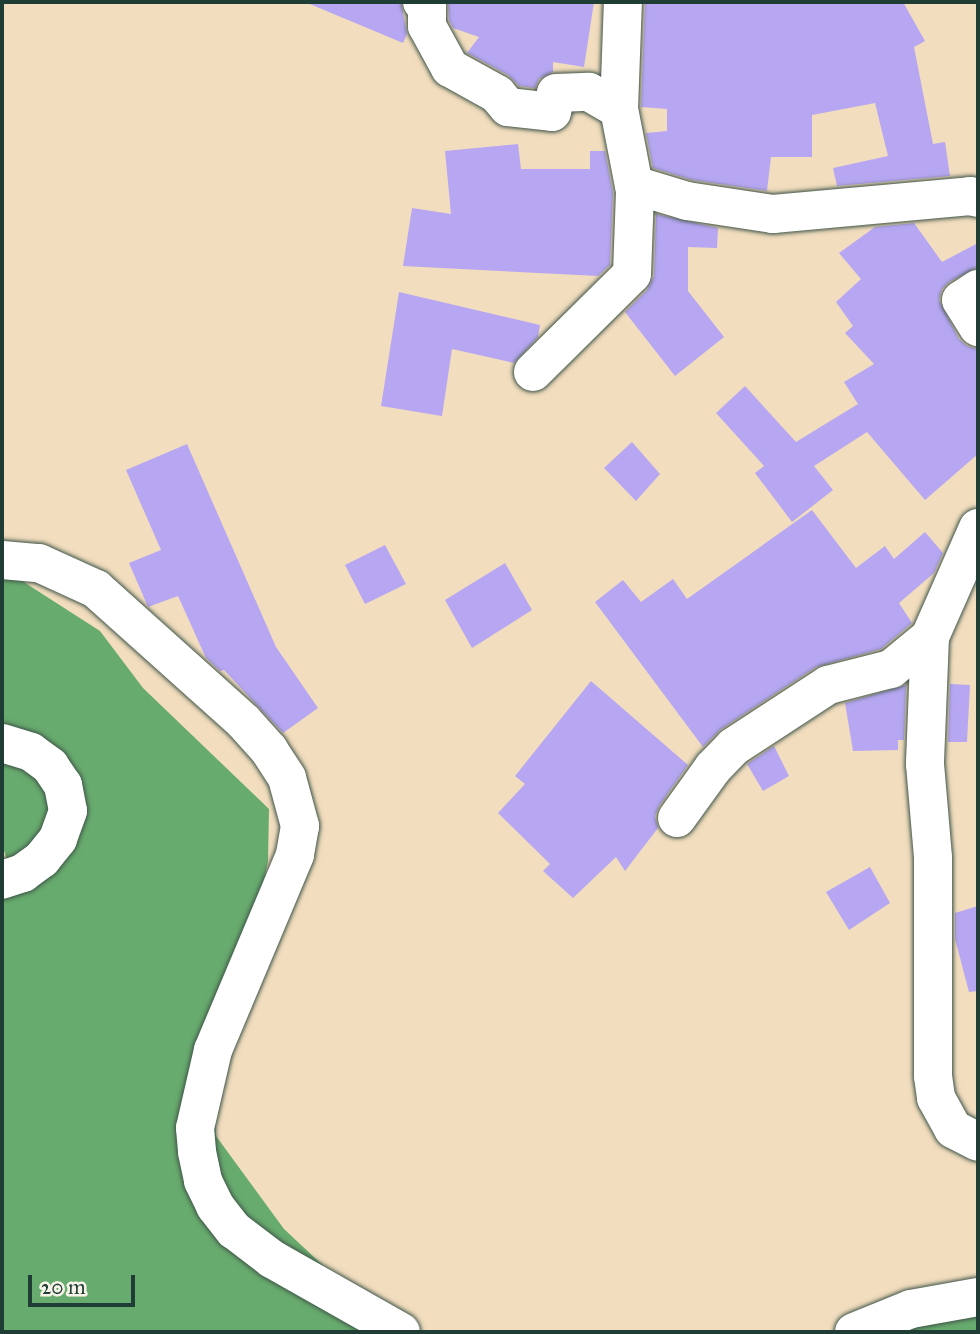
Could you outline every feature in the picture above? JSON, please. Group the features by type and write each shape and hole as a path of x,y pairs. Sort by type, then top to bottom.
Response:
{"street":[{"path":"422,2 427,6 427,26 450,68 497,94 509,107 552,112 556,93 589,92 619,109"},
{"path":"533,372 632,274 634,185 619,109 623,2"},
{"path":"634,185 687,201 773,214 970,196 978,198"},
{"path":"978,289 961,300 978,327"},
{"path":"978,528 930,636 925,764 933,858 933,1076 936,1098 953,1129 978,1142"},
{"path":"2,560 39,563 96,589 244,722 287,778 298,813 295,855 213,1050 195,1128 201,1171 215,1206 234,1230 250,1244 316,1286 401,1332"},
{"path":"677,818 713,768 733,747 828,685 891,669 930,636"},
{"path":"2,743 32,752 50,766 63,785 68,811 58,839 42,859 23,873 2,880"},
{"path":"854,1332 911,1309 978,1297"}],"green space":[{"path":"2,568 100,631 143,688 269,809 268,861 247,960 210,1022 216,1136 284,1229 378,1317 401,1332 2,1332 2,892 12,877 2,844"},
{"path":"978,1310 978,1332 843,1332"}],"building":[{"path":"305,2 401,2 407,34 403,43"},
{"path":"448,2 594,2 584,67 553,62 553,72 539,79 535,88 519,86 508,75 467,53 479,37 453,28 449,20"},
{"path":"645,2 903,2 925,41 914,47 933,144 945,142 950,176 837,186 833,168 888,156 875,103 812,115 812,157 771,157 767,191 692,180 653,168 646,133 667,131 667,109 641,107"},
{"path":"518,144 521,169 590,169 590,151 605,151 613,193 610,265 598,276 403,266 412,208 451,214 445,151"},
{"path":"656,214 718,228 717,248 688,247 688,291 724,337 675,376 625,312 647,290 654,276"},
{"path":"914,223 942,262 978,243 978,267 949,282 942,289 939,300 959,339 967,346 978,349 978,454 925,500 867,432 814,466 833,490 792,522 755,473 764,466 716,413 745,386 796,442 858,404 844,382 874,364 845,333 853,326 836,302 861,279 839,253 875,227"},
{"path":"399,292 540,325 538,337 514,363 452,349 442,416 381,406"},
{"path":"632,442 660,474 636,501 604,468"},
{"path":"187,444 276,647 318,708 283,733 224,670 220,671 206,658 178,596 148,607 129,563 161,550 126,470"},
{"path":"812,510 856,568 885,546 894,559 925,532 943,553 934,573 899,603 912,623 881,649 816,667 721,729 703,747 595,602 623,580 641,602 673,579 687,599"},
{"path":"385,545 406,584 365,604 345,565"},
{"path":"505,563 532,610 472,648 445,600"},
{"path":"591,681 688,765 659,806 655,816 658,828 625,871 616,857 573,898 543,871 550,864 498,813 525,784 515,776"},
{"path":"950,684 970,685 967,742 948,742"},
{"path":"906,685 904,740 898,740 898,750 853,751 845,703"},
{"path":"774,746 789,776 763,791 747,764"},
{"path":"870,867 890,903 849,930 826,892"},
{"path":"978,906 978,991 969,992 955,939 955,913"}]}
